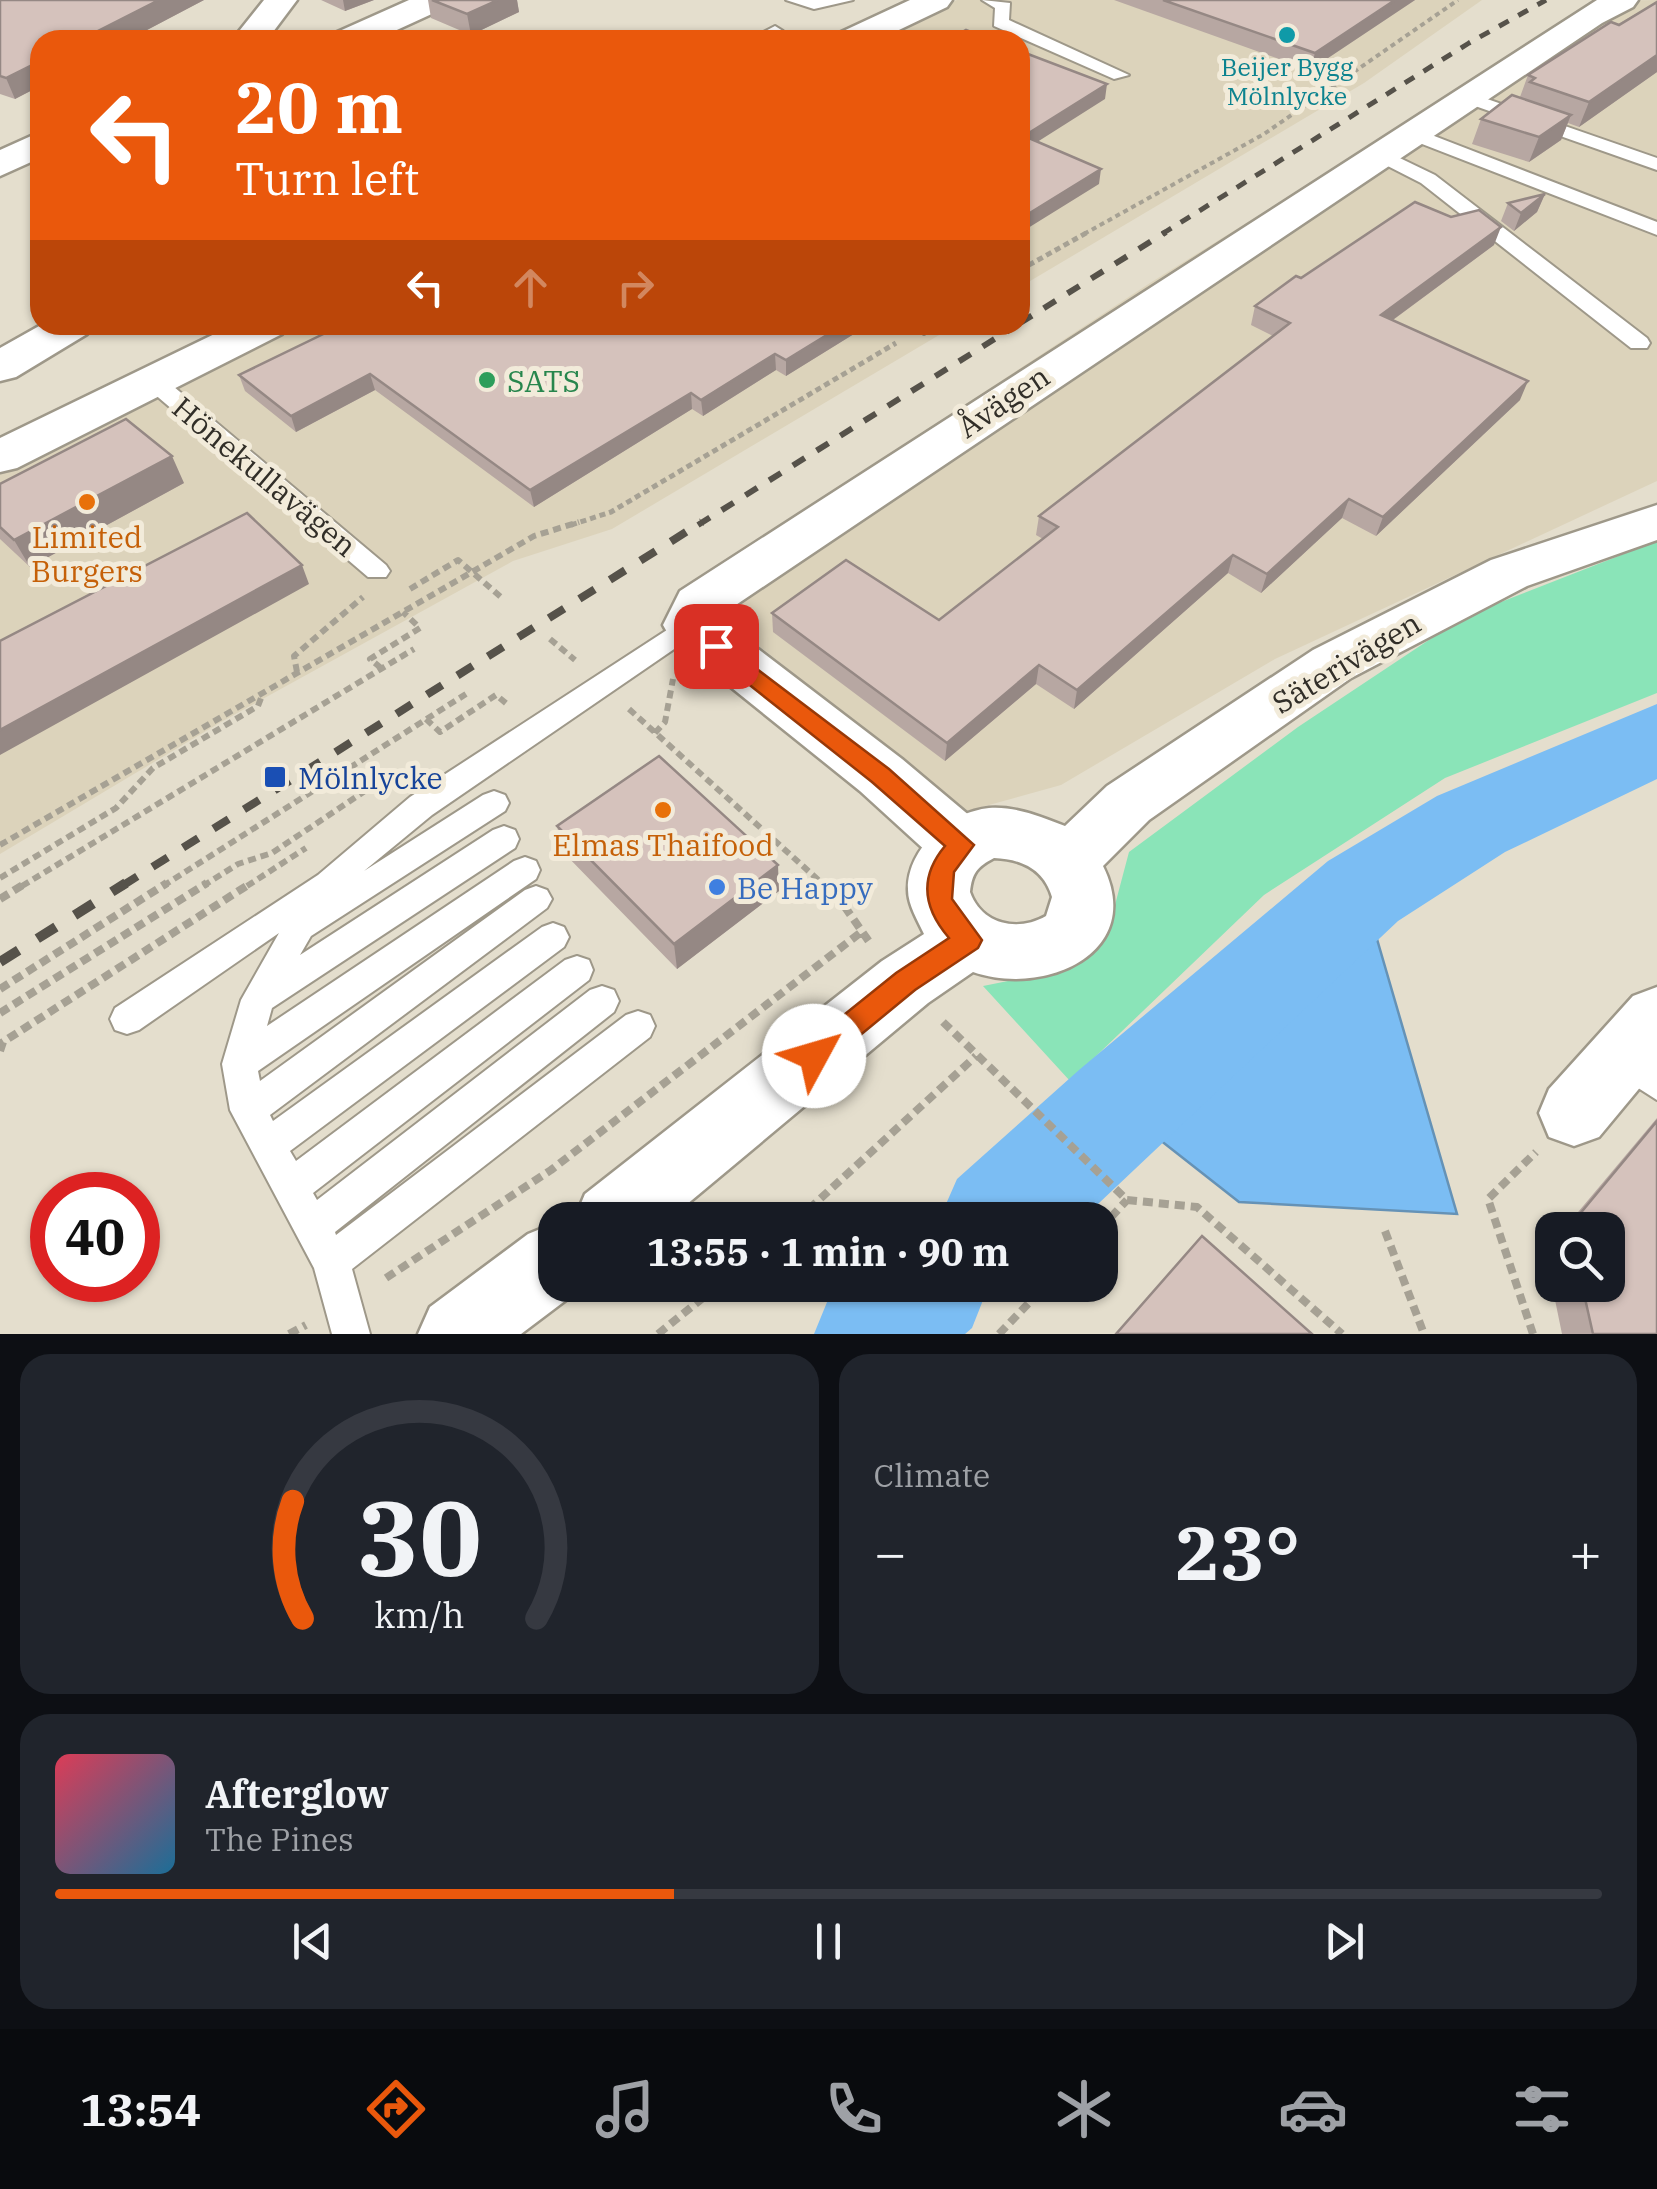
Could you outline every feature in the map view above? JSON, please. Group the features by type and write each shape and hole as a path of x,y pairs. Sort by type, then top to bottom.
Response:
{"street":[{"path":"257,30 281,0"},
{"path":"370,30 436,0"},
{"path":"872,30 936,0"},
{"name":"Åvägen","path":"690,625 699,604 719,588 1590,16 1622,0"},
{"path":"0,165 30,148"},
{"path":"0,368 55,335"},
{"name":"Hönekullavägen","path":"0,456 247,335"},
{"name":"Säterivägen","path":"1069,861 1128,803 1332,664 1509,573 1657,522"},
{"path":"690,625 961,845"},
{"path":"1017,832 1046,842 1069,861 1079,876 1082,910 1063,939 1046,948 1007,954 968,940 944,914 939,899 942,869 961,845 987,834 1017,832"},
{"path":"633,1202 905,982 968,940"},
{"path":"1574,1113 1645,1054"},
{"path":"457,1334 538,1274"}],"lane":[{"path":"794,0 814,4 845,0"},
{"path":"990,0 1004,6 1000,22 1018,30"},
{"path":"1030,35 1120,75"},
{"path":"1466,97 1657,164"},
{"path":"1395,143 1657,229"},
{"path":"1395,143 1428,179 1639,343"},
{"name":"Hönekullavägen","path":"153,381 376,571"},
{"path":"127,1019 333,879 420,806 690,625"},
{"path":"296,932 494,803"},
{"path":"258,1000 504,839"},
{"path":"333,879 296,932 258,1000 238,1064 248,1110 314,1224 331,1262 347,1319"},
{"path":"238,1064 530,885 248,1110"},
{"path":"268,1146 553,936"},
{"path":"291,1186 577,970"},
{"path":"314,1224 602,1001"},
{"path":"331,1262 638,1026"}],"path":[{"path":"1030,264 1264,134 1458,0"},
{"path":"0,845 534,536 611,512 908,335"},
{"path":"433,577 458,560 502,598"},
{"path":"297,672 294,656 366,594 376,571"},
{"path":"381,668 370,658 420,628 403,612"},
{"path":"550,639 838,898 861,933 905,982 976,1056 1127,1200 1196,1208 1342,1334"},
{"path":"0,899 414,649"},
{"path":"0,878 116,808 153,768 258,706 264,692"},
{"path":"0,989 466,694"},
{"path":"426,719 440,732 496,695 505,703"},
{"path":"0,1013 238,864 272,853 377,784 388,795 372,805"},
{"path":"0,1051 3,1042 322,838"},
{"path":"290,1334 347,1319 433,1250 551,1170 861,933"},
{"path":"817,1202 976,1056"},
{"path":"1533,1334 1488,1199 1574,1113"},
{"path":"1118,1210 1127,1200"},
{"path":"1385,1230 1424,1334"},
{"path":"658,1334 698,1302"},
{"path":"999,1334 1030,1302"}],"shaded area":[{"path":"957,0 1482,0 1364,83 1030,281 1030,30 893,30"},
{"path":"1657,0 1657,481 1275,659 1061,785 967,811 686,588 1150,283 1602,1"},
{"path":"264,335 939,335 612,529 513,561 221,722 0,854 0,464"}],"green space":[{"path":"1657,541 1657,693 1445,778 1264,895 1070,1081 983,986 1068,969 1107,935 1129,852 1298,727 1465,616"}],"water":[{"path":"1363,891 1457,1214 1239,1202 1118,1107"}],"building":[{"path":"0,0 159,0 100,30 30,30 30,66 6,78 0,76"},
{"path":"432,0 498,0 467,14"},
{"path":"1163,0 1395,0 1315,53"},
{"path":"1657,2 1657,55 1589,102 1530,82 1535,78 1528,75 1611,22 1619,25"},
{"path":"1030,55 1107,84 1030,132"},
{"path":"1512,95 1571,115 1539,137 1481,119"},
{"path":"1030,139 1101,169 1030,213"},
{"path":"1545,194 1521,213 1508,203"},
{"path":"1415,202 1451,217 1479,210 1501,227 1381,315 1528,381 1383,517 1349,499 1267,574 1233,555 1077,690 1039,665 947,743 772,613 846,560 939,620 1058,527 1039,516 1290,323 1255,306"},
{"path":"321,335 827,335 786,360 775,354 701,400 691,393 530,490 370,374 291,416 239,375"},
{"path":"126,419 172,456 14,540 0,527 0,484"},
{"path":"247,513 302,565 0,730 0,641"},
{"path":"659,756 778,865 674,944 557,826"},
{"path":"1657,1121 1657,1334 1593,1334 1586,1302 1625,1302 1625,1212 1581,1212"},
{"path":"1202,1236 1312,1334 1116,1334"}],"waterway":[{"path":"1017,1202 1118,1107 1363,891 1471,824 1657,739"},
{"path":"876,1334 911,1302"}],"railway":[{"path":"1162,234 1469,43 1546,0"},
{"path":"1030,317 1166,232"},
{"path":"698,525 1001,335"},
{"path":"122,886 702,522"},
{"path":"0,962 126,883"}],"place":[{"name":"Beijer Bygg Mölnlycke","path":"1287,35"},
{"name":"SATS","path":"487,380"},
{"name":"Limited Burgers","path":"87,502"},
{"name":"Mölnlycke","path":"275,777"},
{"name":"Elmas Thaifood","path":"663,810"},
{"name":"Be Happy","path":"717,887"}],"route":[{"path":"716,646 961,845 942,869 939,899 944,914 968,940 905,982 814,1056"}]}
